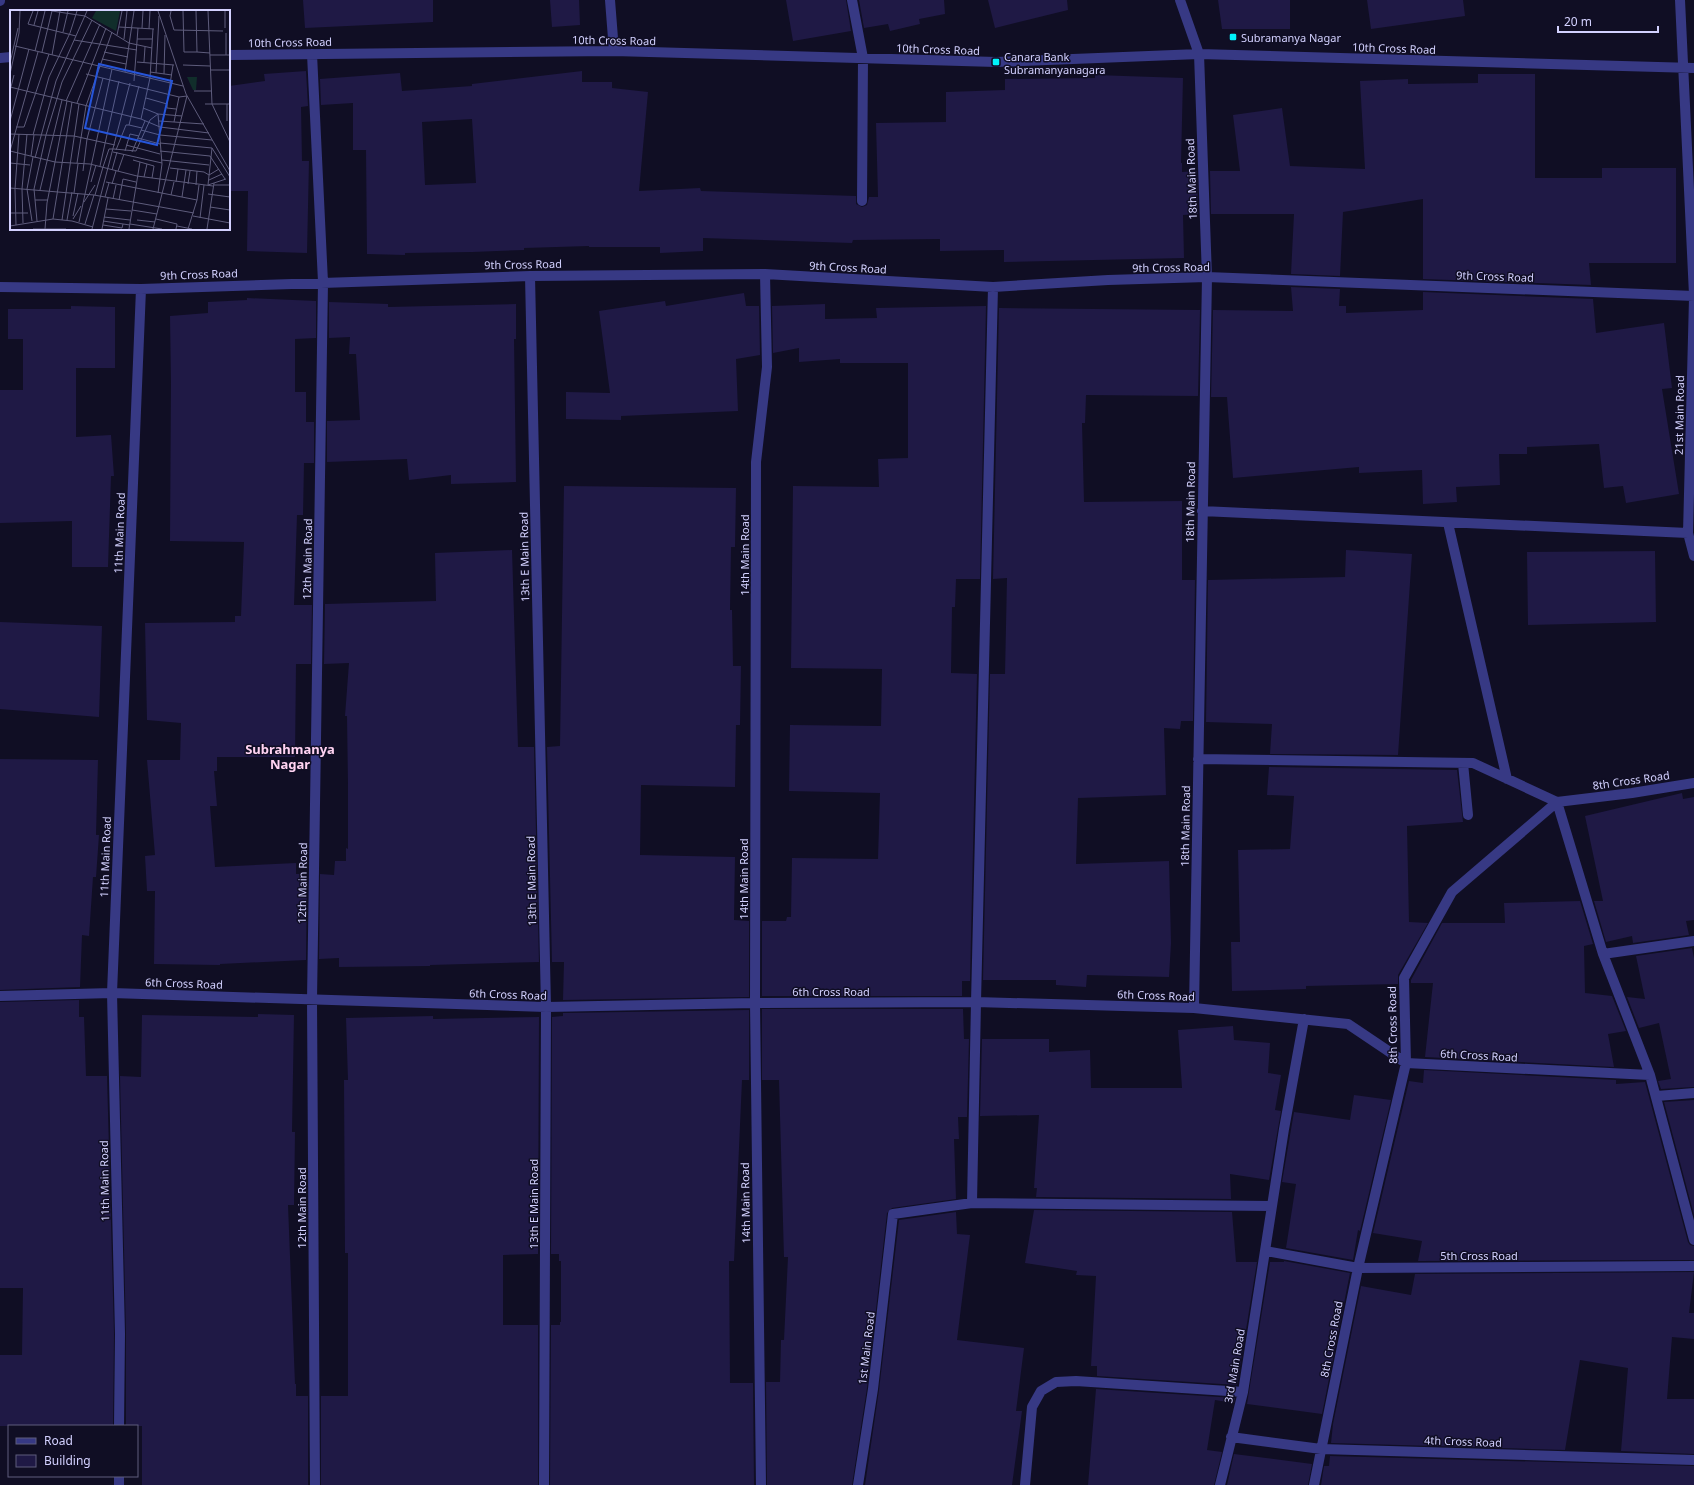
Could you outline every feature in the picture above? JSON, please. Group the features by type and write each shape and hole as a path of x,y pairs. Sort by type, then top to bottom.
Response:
{"street":[{"path":"610,0 614,51"},
{"path":"852,0 863,58 862,201"},
{"name":"18th Main Road","path":"1180,0 1199,54 1207,278 1194,1008"},
{"name":"21st Main Road","path":"1680,0 1689,68 1694,296 1688,533 1694,556"},
{"name":"10th Cross Road","path":"230,55 614,51 996,62 1199,54 1689,68"},
{"name":"12th Main Road","path":"312,54 323,282 312,1000 315,1485"},
{"name":"9th Cross Road","path":"0,287 141,288 530,276 765,274 993,287 1108,280 1207,278 1694,296"},
{"name":"14th Main Road","path":"761,1485 755,1003 756,462 767,367 765,274"},
{"name":"13th E Main Road","path":"530,276 546,1007 544,1485"},
{"path":"993,287 972,1203 1272,1206"},
{"name":"11th Main Road","path":"119,1425 119,1326 112,993 141,288"},
{"path":"1202,511 1688,533"},
{"path":"1448,523 1507,779"},
{"path":"1198,759 1473,763 1557,802 1603,954 1657,1096 1694,1240"},
{"path":"1463,763 1468,815"},
{"name":"8th Cross Road","path":"1314,1485 1358,1268 1406,1063 1404,978 1452,892 1557,802 1632,793 1694,783"},
{"path":"1603,954 1694,941"},
{"name":"6th Cross Road","path":"0,996 112,993 546,1007 755,1003 976,1002 1194,1008 1348,1024 1406,1063 1650,1075"},
{"name":"3rd Main Road","path":"1220,1485 1243,1392 1272,1206 1304,1019"},
{"path":"1657,1096 1694,1093"},
{"name":"1st Main Road","path":"858,1485 873,1389 893,1214 972,1203"},
{"name":"5th Cross Road","path":"1266,1251 1358,1268 1694,1266"},
{"path":"1025,1485 1032,1407 1041,1391 1056,1382 1076,1381 1243,1392"},
{"name":"4th Cross Road","path":"1231,1437 1321,1449 1694,1460"}],"building":[{"path":"303,0 433,0 433,22 305,28"},
{"path":"550,0 579,0 580,25 552,27"},
{"path":"786,0 846,0 851,31 793,41"},
{"path":"859,0 944,0 945,14 919,19 920,24 890,31 888,24 864,28"},
{"path":"988,0 1067,0 1068,10 995,28"},
{"path":"1218,0 1290,0 1290,29 1222,29"},
{"path":"1367,0 1463,0 1465,16 1371,29"},
{"path":"306,71 308,106 301,107 302,161 309,161 307,253 247,251 248,191 230,191 230,86 265,81 264,74"},
{"path":"582,71 582,82 612,82 612,88 648,92 639,191 700,188 701,191 856,196 856,204 862,207 867,205 869,197 878,197 876,123 946,122 946,92 1005,90 1005,79 1095,78 1095,75 1183,78 1181,163 1182,172 1197,171 1198,214 1183,215 1184,258 1004,262 1004,250 940,251 940,239 853,240 852,243 703,238 703,251 660,253 660,247 589,246 524,248 524,250 472,252 405,253 405,255 367,254 366,150 353,150 353,103 321,105 320,79 400,73 402,91 472,86 472,84","holes":["472,119 476,183 425,185 422,122"]},
{"path":"1478,74 1535,74 1535,178 1602,178 1602,168 1676,168 1676,263 1589,263 1591,285 1423,279 1423,199 1343,212 1340,276 1291,274 1294,214 1211,214 1210,171 1240,171 1233,115 1282,108 1290,166 1365,169 1360,81 1408,79 1408,84 1478,83"},
{"path":"1291,287 1340,289 1339,306 1346,306 1346,313 1423,310 1423,292 1593,299 1596,333 1664,323 1672,388 1662,389 1679,494 1626,503 1623,486 1604,488 1599,444 1527,447 1527,454 1499,454 1500,485 1456,487 1457,502 1423,504 1422,470 1359,473 1359,467 1233,478 1227,397 1211,397 1213,310 1293,311"},
{"path":"744,293 746,306 759,306 760,355 736,359 738,411 621,416 621,420 566,419 566,392 610,393 599,311 665,301 666,306"},
{"path":"247,298 316,301 316,338 295,339 295,392 306,392 306,422 314,422 314,463 304,463 303,515 297,515 294,605 312,605 311,664 296,664 295,757 217,757 217,771 214,771 217,806 210,806 215,867 296,863 296,874 307,874 306,960 220,965 154,964 155,891 147,891 145,856 155,855 147,760 180,760 181,723 147,720 145,623 235,622 235,616 241,616 244,542 170,541 170,316 208,313 208,302 247,300"},
{"path":"329,302 388,304 388,307 516,304 516,339 514,339 516,482 451,484 451,475 409,480 407,459 327,462 327,421 360,420 356,354 349,354 350,337 329,338"},
{"path":"825,304 825,319 877,318 876,308 986,306 980,579 956,579 955,607 952,607 951,673 977,674 970,981 962,981 962,996 762,996 762,921 786,921 787,917 791,917 792,858 878,859 880,793 789,791 790,725 881,726 882,669 791,668 793,486 879,487 878,459 908,458 908,363 840,363 840,359 799,362 799,348 773,353 772,306"},
{"path":"71,306 115,307 115,368 76,368 76,437 111,435 114,476 111,476 108,567 72,567 72,521 0,523 0,390 23,390 23,339 8,339 8,309 71,309"},
{"path":"999,308 1200,310 1198,396 1086,395 1085,423 1082,423 1084,502 1182,501 1182,580 1195,580 1193,721 1181,721 1180,729 1164,728 1166,795 1078,798 1076,864 1169,861 1171,943 1169,977 1087,975 1086,987 1056,985 1056,980 983,980 990,674 1005,674 1007,578 993,579"},
{"path":"564,486 736,488 735,547 731,547 730,610 732,610 733,666 741,666 740,725 736,725 735,787 641,785 640,855 735,857 734,920 749,921 749,997 563,1000 564,962 552,962 547,747 560,746"},
{"path":"512,550 518,747 534,747 539,962 430,966 339,967 339,958 319,959 320,874 334,875 335,861 346,861 346,848 348,849 347,716 345,716 349,663 324,664 325,604 436,601 435,553"},
{"path":"1346,550 1412,554 1398,755 1270,754 1272,724 1206,722 1208,580 1345,577"},
{"path":"1655,551 1656,622 1528,625 1527,552"},
{"path":"0,622 102,626 99,717 0,709"},
{"path":"0,759 98,760 96,835 99,835 96,877 93,877 89,936 82,935 80,987 0,990"},
{"path":"1269,767 1457,770 1463,822 1407,826 1409,922 1428,923 1398,975 1398,984 1306,986 1306,989 1232,991 1231,942 1240,942 1238,850 1290,849 1294,796 1267,795"},
{"path":"1682,793 1683,799 1694,797 1694,920 1686,921 1689,935 1633,943 1632,936 1606,942 1594,901 1603,901 1585,816"},
{"path":"1580,901 1593,944 1584,946 1585,993 1612,996 1626,1031 1608,1034 1614,1067 1425,1057 1433,983 1411,983 1411,980 1442,923 1505,923 1504,903"},
{"path":"1692,948 1694,958 1694,1087 1661,1089 1658,1081 1671,1079 1659,1023 1639,1028 1627,997 1645,999 1636,956"},
{"path":"79,1000 79,1017 84,1017 86,1076 107,1076 114,1334 113,1425 0,1426 0,1355 22,1355 23,1288 0,1288 0,1002"},
{"path":"762,1009 963,1009 964,1039 969,1039 967,1117 958,1117 959,1139 954,1139 956,1199 892,1208 887,1213 867,1388 852,1485 767,1485 766,1382 780,1382 781,1340 784,1340 788,1257 784,1257 779,1080 762,1080"},
{"path":"749,1010 749,1080 742,1080 734,1261 729,1261 730,1383 753,1383 754,1485 550,1485 551,1325 560,1325 561,1322 561,1261 559,1261 559,1254 551,1254 552,1017 563,1016 563,1013"},
{"path":"258,1014 294,1015 292,1132 295,1132 294,1205 288,1205 296,1396 308,1396 308,1485 142,1485 142,1426 126,1425 126,1334 120,1076 141,1077 142,1015 258,1017"},
{"path":"433,1016 433,1019 539,1017 538,1254 503,1255 503,1325 538,1325 538,1485 321,1485 321,1396 348,1396 348,1253 345,1253 344,1080 348,1080 346,1018"},
{"path":"1233,1026 1234,1040 1270,1043 1268,1073 1281,1075 1275,1110 1281,1111 1269,1180 1230,1174 1231,1199 1036,1197 1037,1188 1034,1188 1039,1115 980,1116 982,1039 1049,1039 1049,1052 1090,1050 1091,1088 1182,1088 1178,1030"},
{"path":"1424,1070 1616,1080 1616,1084 1645,1082 1688,1242 1690,1245 1694,1246 1694,1260 1418,1261 1422,1241 1373,1233 1409,1081 1423,1083"},
{"path":"1354,1095 1391,1100 1360,1231 1358,1230 1353,1260 1286,1248 1296,1184 1282,1182 1294,1112 1350,1120"},
{"path":"1694,1100 1694,1215 1664,1102"},
{"path":"1034,1210 1232,1212 1236,1262 1257,1262 1237,1385 1097,1376 1097,1366 1091,1366 1096,1276 1076,1275 1077,1271 1025,1263"},
{"path":"956,1212 957,1234 970,1235 957,1340 1024,1348 1016,1411 1022,1411 1012,1485 865,1485 879,1390 899,1220"},
{"path":"1284,1261 1350,1273 1322,1414 1247,1404 1270,1262"},
{"path":"1694,1272 1689,1313 1694,1313 1694,1339 1672,1337 1667,1399 1694,1399 1694,1454 1621,1451 1628,1368 1580,1360 1565,1450 1331,1443 1333,1424 1361,1286 1411,1295 1415,1274"},
{"path":"1096,1389 1235,1398 1234,1403 1215,1400 1207,1450 1222,1452 1214,1485 1088,1485"},
{"path":"1234,1454 1312,1464 1308,1485 1227,1485"},
{"path":"1330,1456 1694,1466 1694,1485 1321,1485 1324,1466 1329,1466"}],"place":[{"name":"Subramanya Nagar","path":"1233,37"},
{"name":"Canara Bank Subramanyanagara","path":"996,62"}],"district":[{"name":"Subrahmanya Nagar","path":"290,756"}]}
